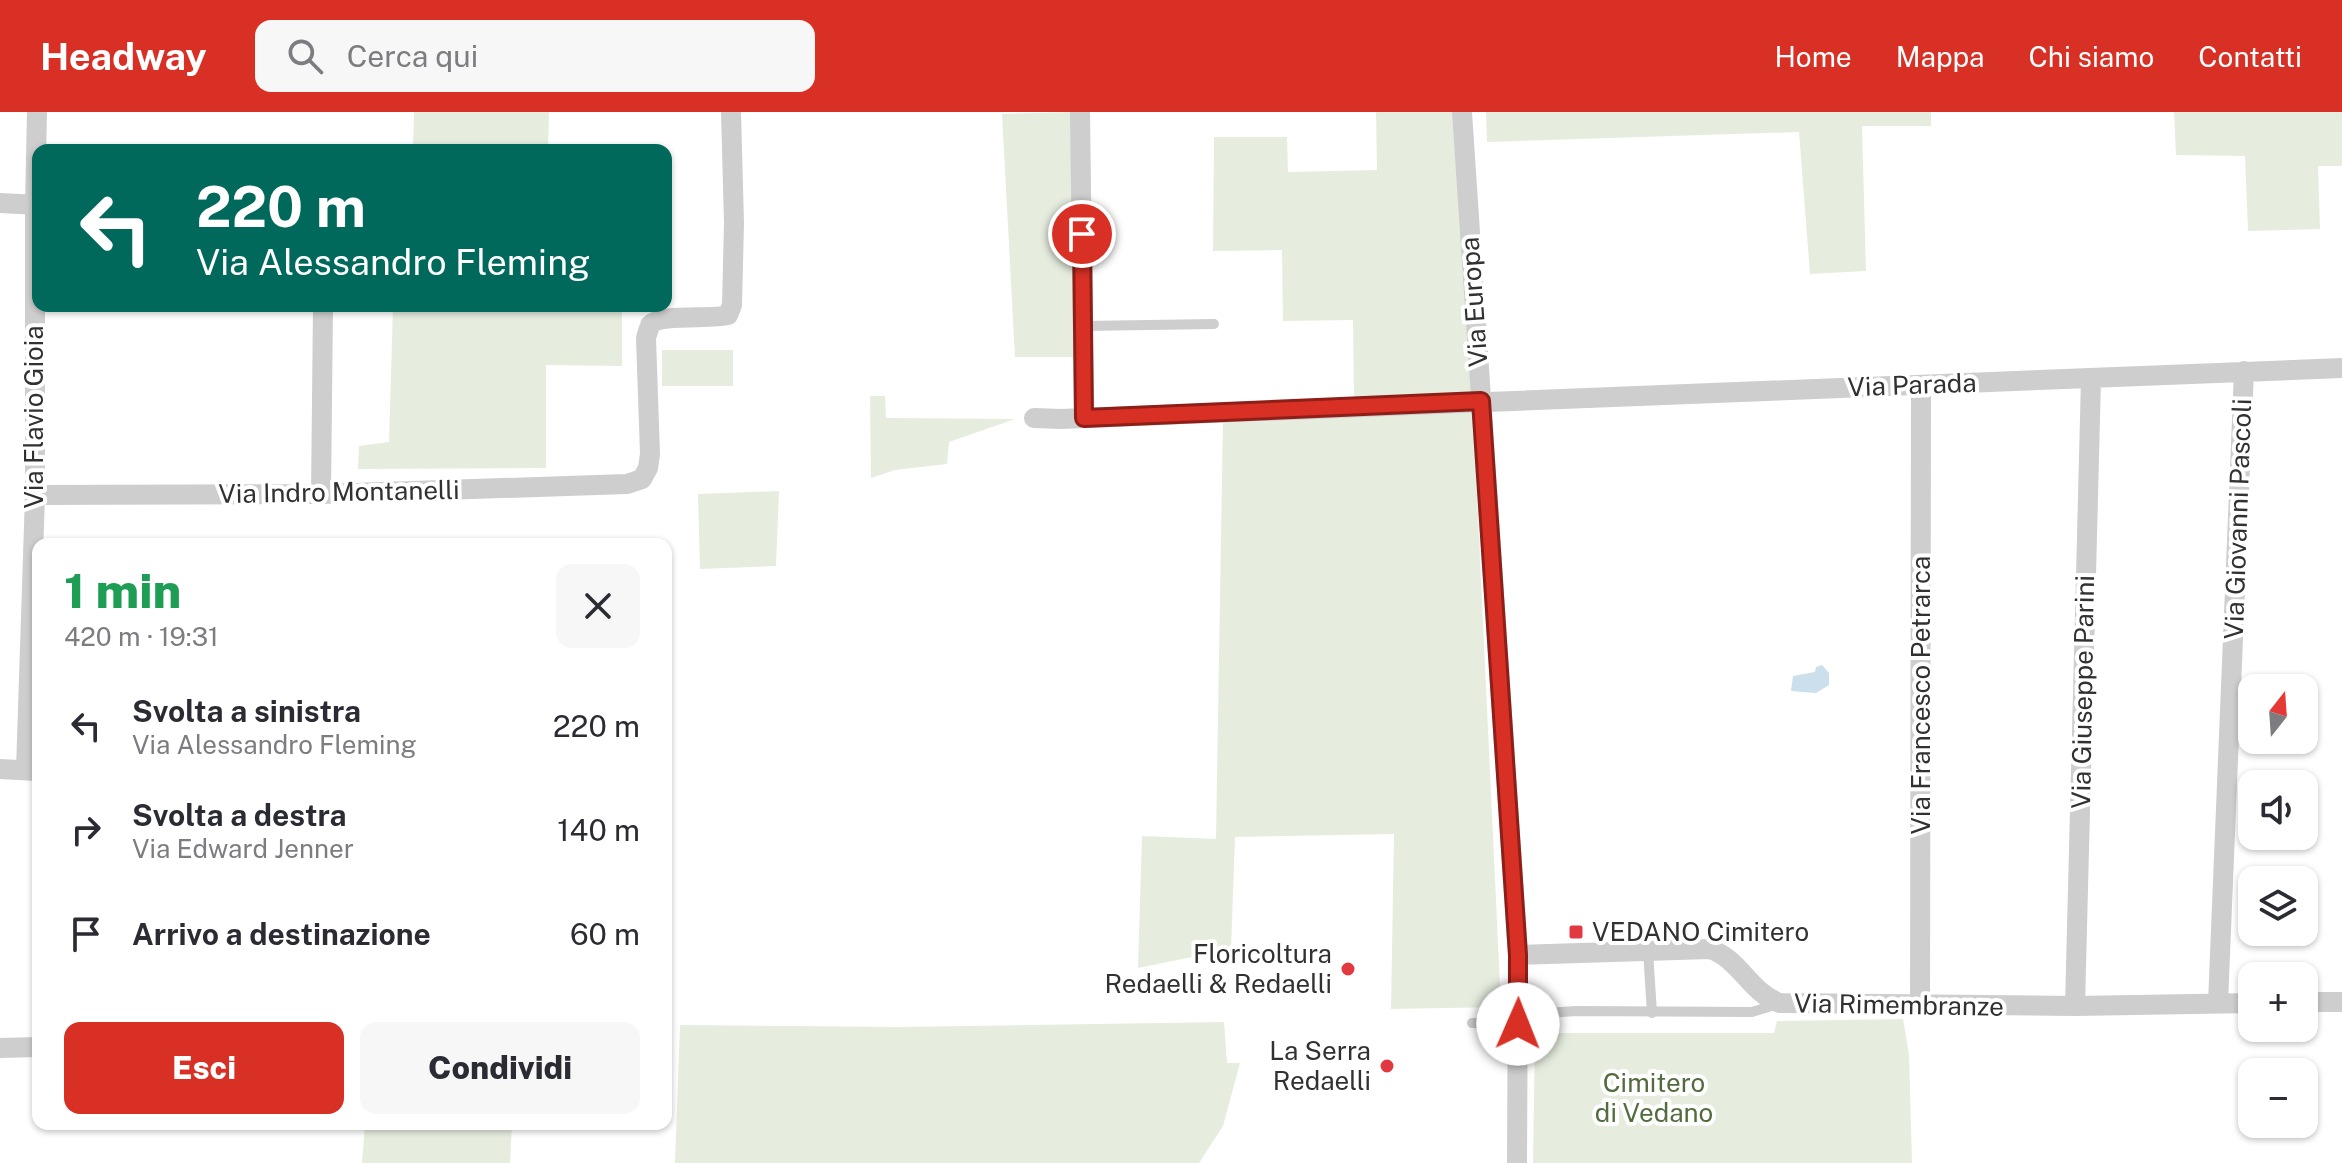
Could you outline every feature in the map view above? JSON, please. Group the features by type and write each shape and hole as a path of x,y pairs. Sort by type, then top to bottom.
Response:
{"street":[{"name":"Via Flavio Gioia","path":"37,112 37,144"},
{"name":"Via Indro Montanelli","path":"35,495 321,494 627,484 642,479 650,454 646,338 650,326 660,319 717,319 728,315 732,305 734,223 731,112"},
{"path":"1080,112 1084,418"},
{"name":"Via Europa","path":"1462,112 1518,955 1517,1163"},
{"path":"0,203 32,205"},
{"name":"Via Flavio Gioia","path":"35,538 36,312"},
{"path":"321,494 323,312"},
{"name":"Via Parada","path":"1034,418 2342,368"},
{"name":"Via Giovanni Pascoli","path":"2218,1003 2244,371"},
{"name":"Via Giuseppe Parini","path":"2075,1006 2091,379"},
{"name":"Via Francesco Petrarca","path":"1920,1006 1921,385"},
{"path":"0,769 32,770"},
{"name":"Via Rimembranze","path":"1518,955 1702,948 1718,952 1732,961 1758,991 1780,1003 2075,1006 2238,1003"},
{"path":"2318,1002 2342,1002"},
{"path":"0,1048 32,1047"}],"lane":[{"path":"1083,326 1214,324"},
{"path":"1648,950 1652,1013"},
{"path":"1472,1023 1576,1011 1752,1012 1780,1003"}],"green space":[{"path":"414,112 549,112 548,144 413,144"},
{"path":"1073,112 1077,357 1015,357 1002,114"},
{"path":"1376,112 1452,112 1473,395 1354,398 1353,320 1283,321 1282,250 1213,251 1214,137 1287,137 1288,172 1377,170"},
{"path":"1486,112 1931,112 1931,126 1862,126 1866,271 1810,274 1799,132 1487,142"},
{"path":"2174,112 2342,112 2342,166 2318,166 2320,229 2248,231 2245,156 2176,155"},
{"path":"393,312 622,312 622,366 546,365 546,468 358,469 359,446 389,442"},
{"path":"662,350 733,350 733,386 662,386"},
{"path":"870,396 885,396 886,418 1015,419 949,442 947,464 895,470 871,478"},
{"path":"1473,409 1501,1007 1391,1009 1394,834 1235,837 1231,949 1138,968 1142,836 1216,839 1223,418"},
{"path":"779,491 776,566 700,569 698,494"},
{"name":"Cimitero di Vedano","path":"1903,1019 1909,1055 1912,1163 1533,1163 1535,1033 1774,1033 1777,1021"},
{"path":"1224,1022 1227,1063 1240,1063 1223,1126 1199,1163 675,1163 680,1025 898,1027"},
{"path":"365,1130 512,1130 510,1163 362,1163"}],"water":[{"path":"1822,665 1829,673 1829,685 1816,693 1791,691 1793,676 1815,672 1816,667"}],"place":[{"name":"VEDANO Cimitero","path":"1576,932"},
{"name":"Floricoltura Redaelli & Redaelli","path":"1348,969"},
{"name":"La Serra Redaelli","path":"1387,1066"}],"route":[{"path":"1082,234 1084,418 1481,401 1518,955 1518,1024"}]}
